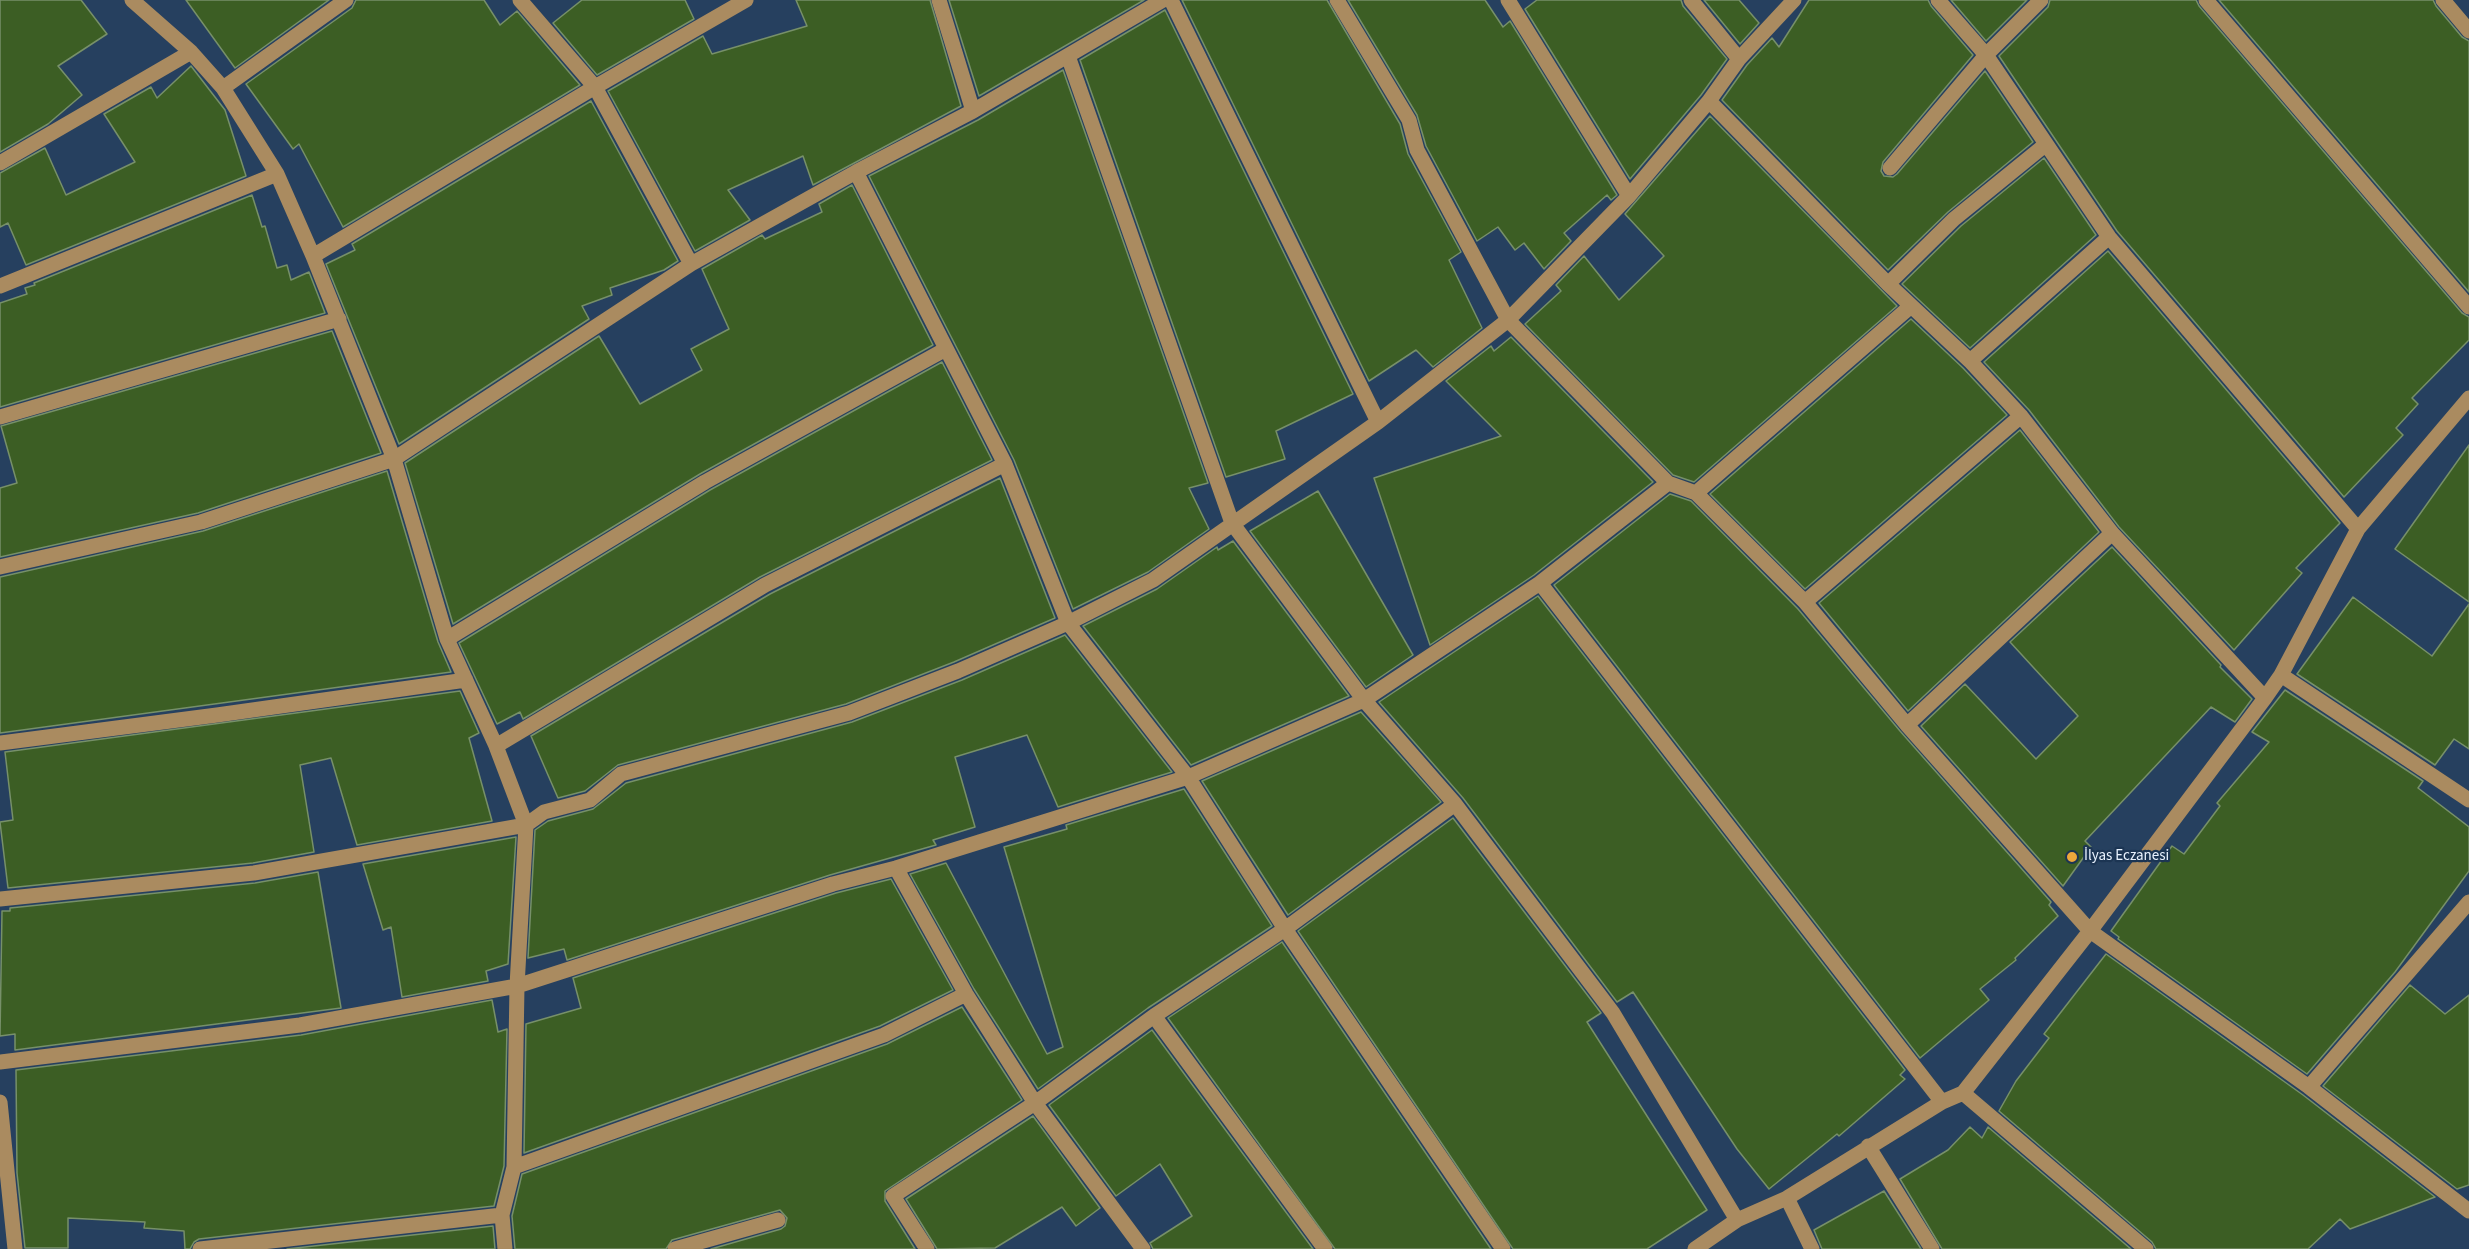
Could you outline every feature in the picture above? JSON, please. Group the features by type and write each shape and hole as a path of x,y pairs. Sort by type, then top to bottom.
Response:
{"street":[{"path":"132,0 190,52 223,88 277,174 313,256 394,459 447,639 496,746 526,825 517,986 514,1167 502,1215 505,1249"},
{"path":"223,88 346,0"},
{"path":"520,0 595,87 691,264"},
{"path":"313,256 595,87 746,0"},
{"path":"939,0 973,111"},
{"path":"0,567 201,522 394,459 691,264 856,172 973,111 1163,0"},
{"path":"1171,0 1378,422"},
{"path":"1337,0 1409,120 1417,150 1508,320 1668,483 1696,493 1805,602 1907,724 2091,931 2309,1087 2469,1211"},
{"path":"1508,0 1629,196"},
{"path":"1691,0 1739,59"},
{"path":"0,899 254,873 526,825 544,812 590,800 621,774 849,713 958,671 1068,623 1154,580 1378,422 1508,320 1629,196 1709,101 1739,59 1794,0"},
{"path":"1938,0 1986,56 2044,145 2109,237 2358,529"},
{"path":"1890,168 1986,56 2041,0"},
{"path":"2206,0 2469,307"},
{"path":"2444,0 2469,31"},
{"path":"0,163 190,52"},
{"path":"1068,56 1232,523 1364,700 1455,804 1613,1013 1737,1220"},
{"path":"1709,101 1888,284 1970,361 2021,416 2112,533 2265,698"},
{"path":"1888,284 1954,219 2044,145"},
{"path":"856,172 1005,464 1068,623 1188,777 1285,929 1503,1249"},
{"path":"0,286 277,174"},
{"path":"1970,361 2109,237"},
{"path":"1696,493 1911,306"},
{"path":"0,417 339,320"},
{"path":"447,639 705,482 946,349"},
{"path":"1695,1249 1737,1220 1787,1198 1942,1102 1964,1093 2091,931 2265,698 2281,675 2358,529 2469,398"},
{"path":"1805,602 2021,416"},
{"path":"496,746 765,585 1005,464"},
{"path":"0,1062 300,1025 517,986 833,884 896,868 1188,777 1364,700 1540,583 1668,483"},
{"path":"1907,724 2112,533"},
{"path":"1540,583 1942,1102"},
{"path":"2281,675 2469,800"},
{"path":"0,743 217,716 466,680"},
{"path":"927,1249 893,1196 1035,1103 1154,1016 1285,929 1455,804"},
{"path":"896,868 966,994 1035,1103 1143,1249"},
{"path":"2309,1087 2469,902"},
{"path":"514,1167 884,1035 966,994"},
{"path":"1154,1016 1325,1249"},
{"path":"1964,1093 2146,1249"},
{"path":"0,1102 15,1249"},
{"path":"1868,1146 1932,1249"},
{"path":"1787,1198 1812,1249"},
{"path":"200,1249 502,1215"},
{"path":"675,1249 778,1220"}],"building":[{"path":"0,0 81,0 107,34 58,66 82,95 48,124 0,152"},
{"path":"186,0 329,0 235,68"},
{"path":"356,0 484,0 500,25 517,11 580,85 343,227 299,144 293,149 246,84 352,8"},
{"path":"582,0 685,0 694,19 597,75 553,23"},
{"path":"796,0 930,0 961,106 813,185 803,156 728,190 750,220 695,251 608,91 703,36 712,54 807,26"},
{"path":"949,0 1144,0 979,96"},
{"path":"1182,0 1327,0 1400,124 1408,154 1461,252 1449,260 1482,328 1433,367 1416,350 1369,381"},
{"path":"1348,0 1485,0 1503,27 1510,21 1617,195 1611,200 1607,195 1564,233 1571,241 1544,269 1524,243 1515,250 1498,227 1477,241 1426,146 1417,115"},
{"path":"1537,0 1681,0 1683,6 1727,59 1701,95 1630,179 1525,9"},
{"path":"1704,0 1739,0 1759,23 1740,44"},
{"path":"1809,0 1928,0 1973,55 1883,162 1881,171 1884,176 1893,177 1897,174 1985,71 2033,142 1948,212 1888,270 1722,100 1747,65 1772,38 1779,47"},
{"path":"1951,0 2027,0 1986,41"},
{"path":"2050,0 2196,0 2462,313 2469,317 2469,340 2412,398 2418,404 2396,428 2403,435 2344,497 2117,231 1999,56 2048,7"},
{"path":"2219,0 2433,0 2462,37 2469,41 2469,292"},
{"path":"1165,10 1353,394 1276,431 1285,459 1226,477 1080,60"},
{"path":"191,66 225,110 246,176 26,265 8,223 0,227 0,173 45,148 66,195 135,162 104,114 151,87 157,98"},
{"path":"1063,70 1208,483 1189,488 1209,529 1148,572 1073,609 1014,460 869,176 978,120"},
{"path":"591,101 678,261 664,270 610,288 612,295 582,306 589,319 399,444 326,264 355,250 352,244"},
{"path":"1710,116 1897,306 1694,482 1673,475 1525,324 1561,291 1556,285 1584,256 1619,300 1664,256 1625,214"},
{"path":"2044,158 2096,235 1970,348 1902,284 1961,226"},
{"path":"852,185 933,345 700,474 453,624 405,463 599,336 640,404 702,370 691,349 729,329 702,269 762,235 765,239 822,212 819,204"},
{"path":"252,195 262,227 265,226 277,268 287,265 291,280 309,272 325,313 0,407 0,303 27,294 25,288 35,285 34,283"},
{"path":"2108,251 2340,523 2296,568 2302,573 2234,650 2119,527 2029,410 1984,362"},
{"path":"1911,319 1963,368 2007,415 1805,589 1710,494"},
{"path":"332,331 381,453 198,513 0,557 0,488 17,483 1,426"},
{"path":"1511,337 1653,482 1534,575 1430,645 1374,478 1501,436 1446,381 1491,346 1494,351"},
{"path":"942,362 992,460 760,577 523,719 520,712 497,724 459,643 710,490"},
{"path":"2020,430 2099,532 1908,711 1819,603"},
{"path":"2469,445 2469,602 2395,549"},
{"path":"387,471 438,642 451,672 0,733 0,577 203,531"},
{"path":"1000,478 1055,618 954,662 846,704 618,765 585,791 558,798 531,736 770,594"},
{"path":"1318,491 1413,655 1366,687 1250,531"},
{"path":"1670,494 1691,501 1798,609 1900,731 2051,902 2049,905 2058,916 2015,958 2016,960 1980,989 1989,1000 1920,1058 1554,585"},
{"path":"1233,541 1349,696 1191,765 1083,626 1157,589 1217,547 1218,550"},
{"path":"2112,547 2221,665 2220,667 2252,699 2235,722 2211,707 2085,841 2091,847 2063,886 1921,726 1965,684 2036,759 2078,716 2010,642"},
{"path":"1538,596 1905,1070 1900,1075 1905,1079 1839,1136 1837,1134 1769,1189 1737,1149 1633,992 1617,1002 1463,798 1379,702"},
{"path":"2353,597 2432,656 2469,604 2469,749 2454,739 2435,765 2297,674"},
{"path":"1065,635 1172,772 1058,807 1027,735 955,757 975,827 933,840 936,845 830,875 567,960 564,949 528,958 535,830 548,821 593,809 626,783 852,722 962,680"},
{"path":"2285,690 2423,781 2418,788 2469,827 2469,871 2395,972 2307,1074 2118,939 2119,937 2111,931 2172,846 2184,854 2220,806 2217,803 2269,742 2252,732"},
{"path":"460,691 479,733 469,738 492,821 357,845 331,758 300,765 314,852 253,863 8,888 0,822 13,820 5,752"},
{"path":"1361,712 1441,802 1288,915 1202,781"},
{"path":"1184,789 1272,926 1148,1008 1038,1089 974,989 910,874 946,863 1047,1054 1063,1047 1004,847 1067,829 1066,825"},
{"path":"1453,818 1601,1013 1587,1022 1707,1210 1647,1249 1513,1249 1298,931"},
{"path":"516,837 508,964 486,971 488,981 402,997 391,927 383,930 363,864"},
{"path":"318,872 341,1008 15,1050 15,1034 0,1036 2,911 10,911 10,908 255,883"},
{"path":"891,879 953,990 880,1026 524,1153 526,1024 581,1008 573,978 836,893"},
{"path":"1282,942 1491,1249 1335,1249 1168,1018"},
{"path":"2106,954 2303,1095 2435,1197 2350,1229 2340,1219 2308,1249 2156,1249 2152,1242 1999,1111 2016,1081 2049,1038 2044,1034"},
{"path":"2410,985 2445,1014 2469,995 2469,1185 2457,1189 2323,1086"},
{"path":"492,1000 498,1032 507,1029 504,1166 494,1206 199,1239 190,1249 185,1249 184,1231 144,1228 145,1222 68,1218 68,1248 25,1248 17,1173 16,1070 301,1035"},
{"path":"962,1007 1022,1100 885,1191 885,1201 915,1249 711,1249 781,1229 785,1226 787,1218 780,1210 672,1240 666,1249 515,1249 512,1216 522,1174 887,1044"},
{"path":"1152,1030 1313,1249 1153,1249 1150,1243 1192,1216 1160,1164 1116,1196 1049,1105"},
{"path":"1033,1116 1100,1208 1076,1226 1062,1207 995,1248 937,1249 906,1199"},
{"path":"1970,1127 1982,1138 1988,1127 2131,1249 1942,1249 1900,1179 1948,1150"},
{"path":"1884,1191 1921,1249 1822,1249 1814,1230"},
{"path":"493,1226 495,1249 287,1249"}],"place":[{"name":"İlyas Eczanesi","path":"2072,857"}]}
